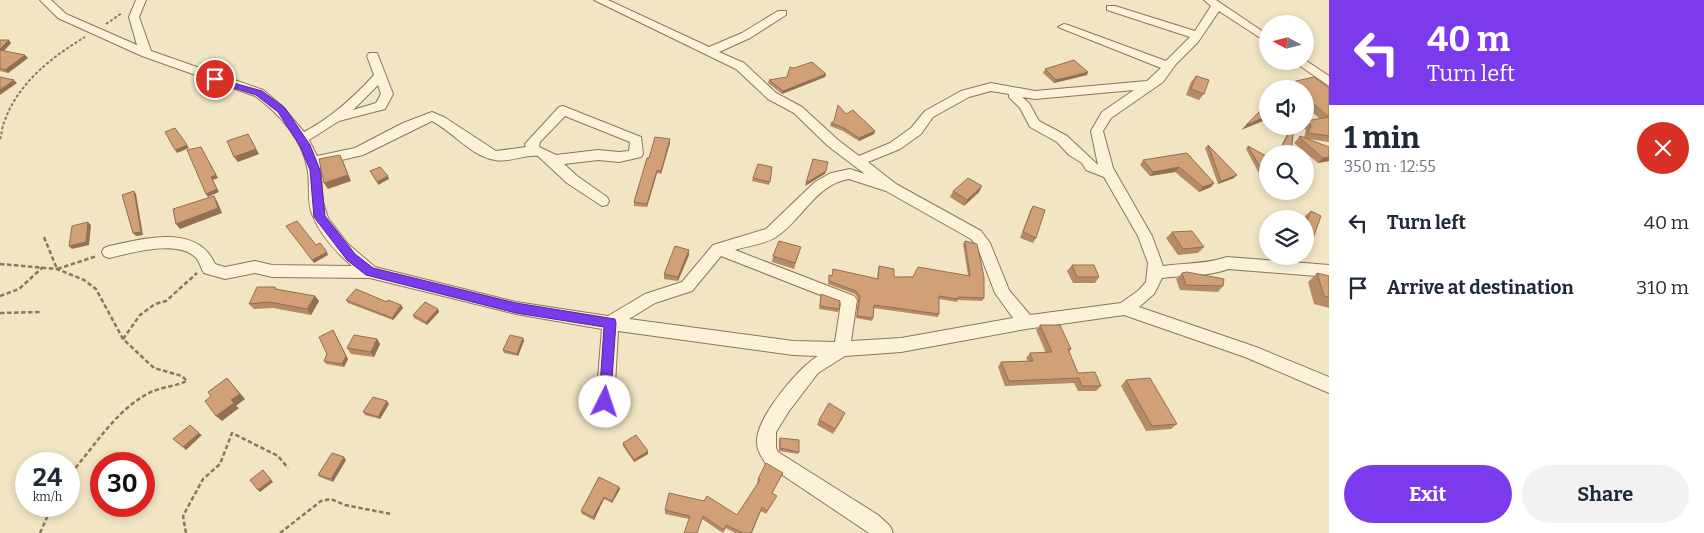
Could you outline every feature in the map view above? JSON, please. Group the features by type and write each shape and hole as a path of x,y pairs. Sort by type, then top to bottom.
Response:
{"street":[{"path":"45,0 62,16 146,54 259,93 282,110 301,139 315,170 320,217 351,257 370,272"},
{"path":"141,0 134,17 146,54"},
{"path":"599,0 682,37 707,52 740,66 772,96 798,110 833,143 892,187 961,225 980,238 1003,294 1026,322"},
{"path":"1124,309 1146,294 1156,273 1156,263 1147,242 1109,174 1098,143 1097,131 1100,122 1121,103 1162,75 1196,34 1213,3 1259,34"},
{"path":"1111,8 1196,34"},
{"path":"707,52 728,45 758,31 782,13"},
{"path":"1064,27 1168,66"},
{"path":"331,122 381,106 387,94 372,56"},
{"path":"1312,70 1329,82"},
{"path":"301,139 331,122 357,102 380,75"},
{"path":"858,161 894,146 916,131 929,114 965,94 991,88 1016,90 1035,95 1150,85"},
{"path":"1016,90 1015,97 1024,106 1034,124 1062,139 1074,152 1087,160 1091,167 1109,174"},
{"path":"533,150 532,144 538,135 547,130 563,110 636,140 636,154 619,157 598,154 555,160"},
{"path":"312,162 358,152 408,126 432,116 447,122 492,155 514,154 533,150 555,160 568,175 602,201"},
{"path":"610,323 650,298 687,287 718,249 772,233 820,186 836,176 850,174 892,187"},
{"path":"109,252 163,242 178,242 202,254 208,263 209,269 225,273 256,266 272,271 370,272 516,308 793,348 842,349 901,345 1026,322 1124,309 1250,352 1329,385"},
{"path":"718,249 849,300 842,349 812,368 799,382 768,430 767,450 772,458 871,522 883,533"},
{"path":"1156,273 1214,268 1227,263 1329,271"},
{"path":"605,402 610,323"}],"path":[{"path":"0,139 2,137 1,129 8,113 35,72 47,61 141,0"},
{"path":"44,238 57,269"},
{"path":"57,269 109,252"},
{"path":"123,339 140,315 155,304 166,301 208,263"},
{"path":"0,264 57,269 84,280 96,289 123,339 154,368 182,376 187,381 169,390 147,394 136,402 116,419 80,462"},
{"path":"0,296 19,289 43,267"},
{"path":"0,313 40,312"},
{"path":"186,533 183,516 203,479 220,464 232,433 278,456 288,468"},
{"path":"280,533 321,501 331,499 346,505 391,514"},
{"path":"40,533 47,517"}],"building":[{"path":"0,40 9,40 0,49"},
{"path":"0,50 25,55 5,70 0,68"},
{"path":"1074,60 1088,72 1056,80 1045,69"},
{"path":"812,62 826,74 783,91 769,80 787,77 790,67 794,68"},
{"path":"1196,76 1209,80 1204,94 1191,89"},
{"path":"0,77 14,80 0,90"},
{"path":"1314,77 1329,88 1329,117 1314,104 1314,80 1300,80"},
{"path":"838,105 846,114 853,110 875,131 859,138 844,128 831,123 834,121"},
{"path":"1259,112 1259,120 1246,125"},
{"path":"1329,117 1329,136 1314,134 1314,120"},
{"path":"175,128 187,145 175,150 165,132"},
{"path":"248,134 256,149 234,157 227,141"},
{"path":"1288,135 1293,135 1292,145 1283,145"},
{"path":"655,137 670,139 661,171 657,170 647,204 634,202 647,158 649,158"},
{"path":"1299,137 1329,147 1329,157 1323,158 1314,150 1314,145 1308,145"},
{"path":"1208,145 1237,175 1221,181"},
{"path":"1248,146 1259,152 1259,165"},
{"path":"201,147 216,175 211,177 217,189 206,194 187,150"},
{"path":"1187,153 1214,183 1203,187 1179,167 1153,172 1143,160"},
{"path":"340,155 348,175 324,183 319,159"},
{"path":"813,159 828,162 826,171 806,183"},
{"path":"758,164 772,167 770,182 753,178"},
{"path":"380,167 388,176 377,182 370,171"},
{"path":"968,178 982,186 967,200 953,191"},
{"path":"134,191 141,232 133,233 122,195"},
{"path":"214,196 218,208 176,224 173,209"},
{"path":"1033,206 1045,210 1036,238 1023,232"},
{"path":"1314,212 1321,216 1314,235"},
{"path":"297,221 316,245 320,243 327,252 312,260 286,226"},
{"path":"88,222 86,242 69,246 72,226"},
{"path":"1192,231 1204,247 1183,249 1172,232"},
{"path":"779,241 801,247 795,263 773,256"},
{"path":"965,241 977,244 984,277 984,298 958,297 958,299 939,296 939,314 874,305 873,318 857,316 860,296 856,291 829,281 829,275 832,276 833,269 878,279 879,266 894,269 894,277 913,277 918,267 970,276"},
{"path":"675,246 689,250 678,277 664,274"},
{"path":"1072,265 1094,265 1099,277 1077,277"},
{"path":"1187,272 1224,279 1223,286 1186,285 1182,273"},
{"path":"1317,273 1329,276 1329,297 1324,296"},
{"path":"257,287 275,287 275,289 315,296 307,309 269,302 249,304"},
{"path":"356,289 387,302 388,300 401,305 392,318 346,300"},
{"path":"821,294 840,301 839,309 820,306"},
{"path":"425,302 438,309 426,322 413,315"},
{"path":"1040,325 1060,325 1071,349 1068,349 1078,373 1095,372 1101,386 1082,386 1079,378 1009,381 1001,362 1033,361 1030,353 1052,352"},
{"path":"333,330 346,356 342,364 324,361 327,354 319,337"},
{"path":"354,335 377,339 371,352 347,348"},
{"path":"510,335 523,338 517,354 503,350"},
{"path":"227,378 240,394 231,400 234,403 216,416 205,401 211,396 208,392"},
{"path":"1150,378 1177,424 1152,426 1126,380"},
{"path":"373,397 387,401 378,417 363,412"},
{"path":"829,403 845,413 835,429 819,420"},
{"path":"190,425 199,433 183,447 173,439"},
{"path":"636,435 648,451 634,460 623,443"},
{"path":"780,438 799,440 799,452 780,448"},
{"path":"332,453 344,457 331,479 318,475"},
{"path":"766,463 783,473 772,493 777,496 767,511 762,507 751,533 743,533 726,525 724,530 703,516 697,533 684,533 690,516 665,510 669,493 704,501 707,496 737,515 760,480 758,479"},
{"path":"263,470 271,480 258,490 250,480"},
{"path":"599,477 619,487 612,501 604,497 593,517 581,511"}],"route":[{"path":"215,79 259,93 282,110 305,145 315,170 316,197 320,217 351,257 370,272 412,284 516,308 610,323 605,402"}]}
